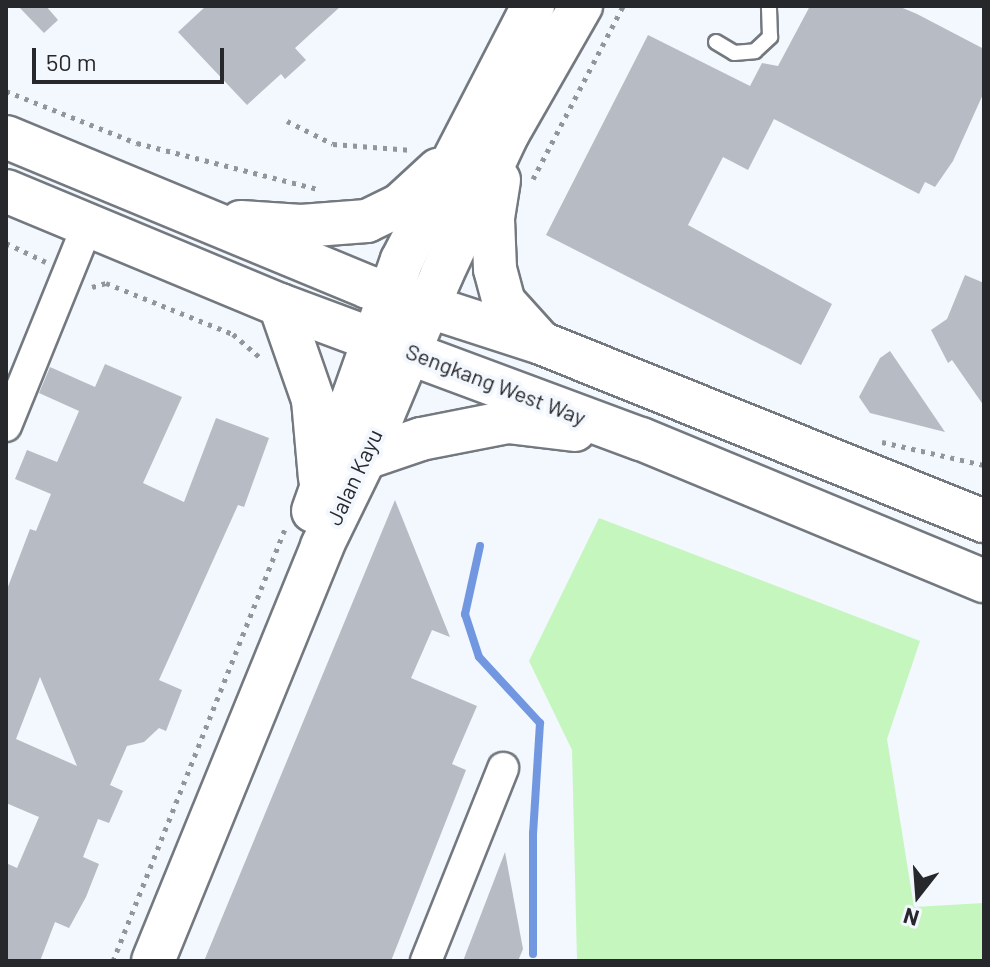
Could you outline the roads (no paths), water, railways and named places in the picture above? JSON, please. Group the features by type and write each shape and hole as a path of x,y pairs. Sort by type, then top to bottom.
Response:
{"main road":[{"name":"Jalan Kayu","path":"153,961 322,546 365,458 394,345 388,294 436,156 533,6"},
{"name":"Jalan Kayu","path":"133,961 306,500 394,345 429,305 507,135 581,6"},
{"path":"507,135 491,248 504,302 541,343"},
{"path":"6,137 388,294 541,343 984,521"},
{"path":"204,219 301,226 367,221 400,205 436,156"},
{"name":"Sengkang West Way","path":"6,191 280,305 641,439 984,581"},
{"path":"280,305 313,400 306,500"},
{"path":"365,458 421,439 508,422 641,439"}],"street":[{"path":"6,426 88,224"},
{"path":"426,961 503,768"}],"lane":[{"path":"716,42 734,53 763,45 773,27 769,6"}],"waterway":[{"path":"480,546 465,614 479,657 540,723 533,833 533,954"}]}
